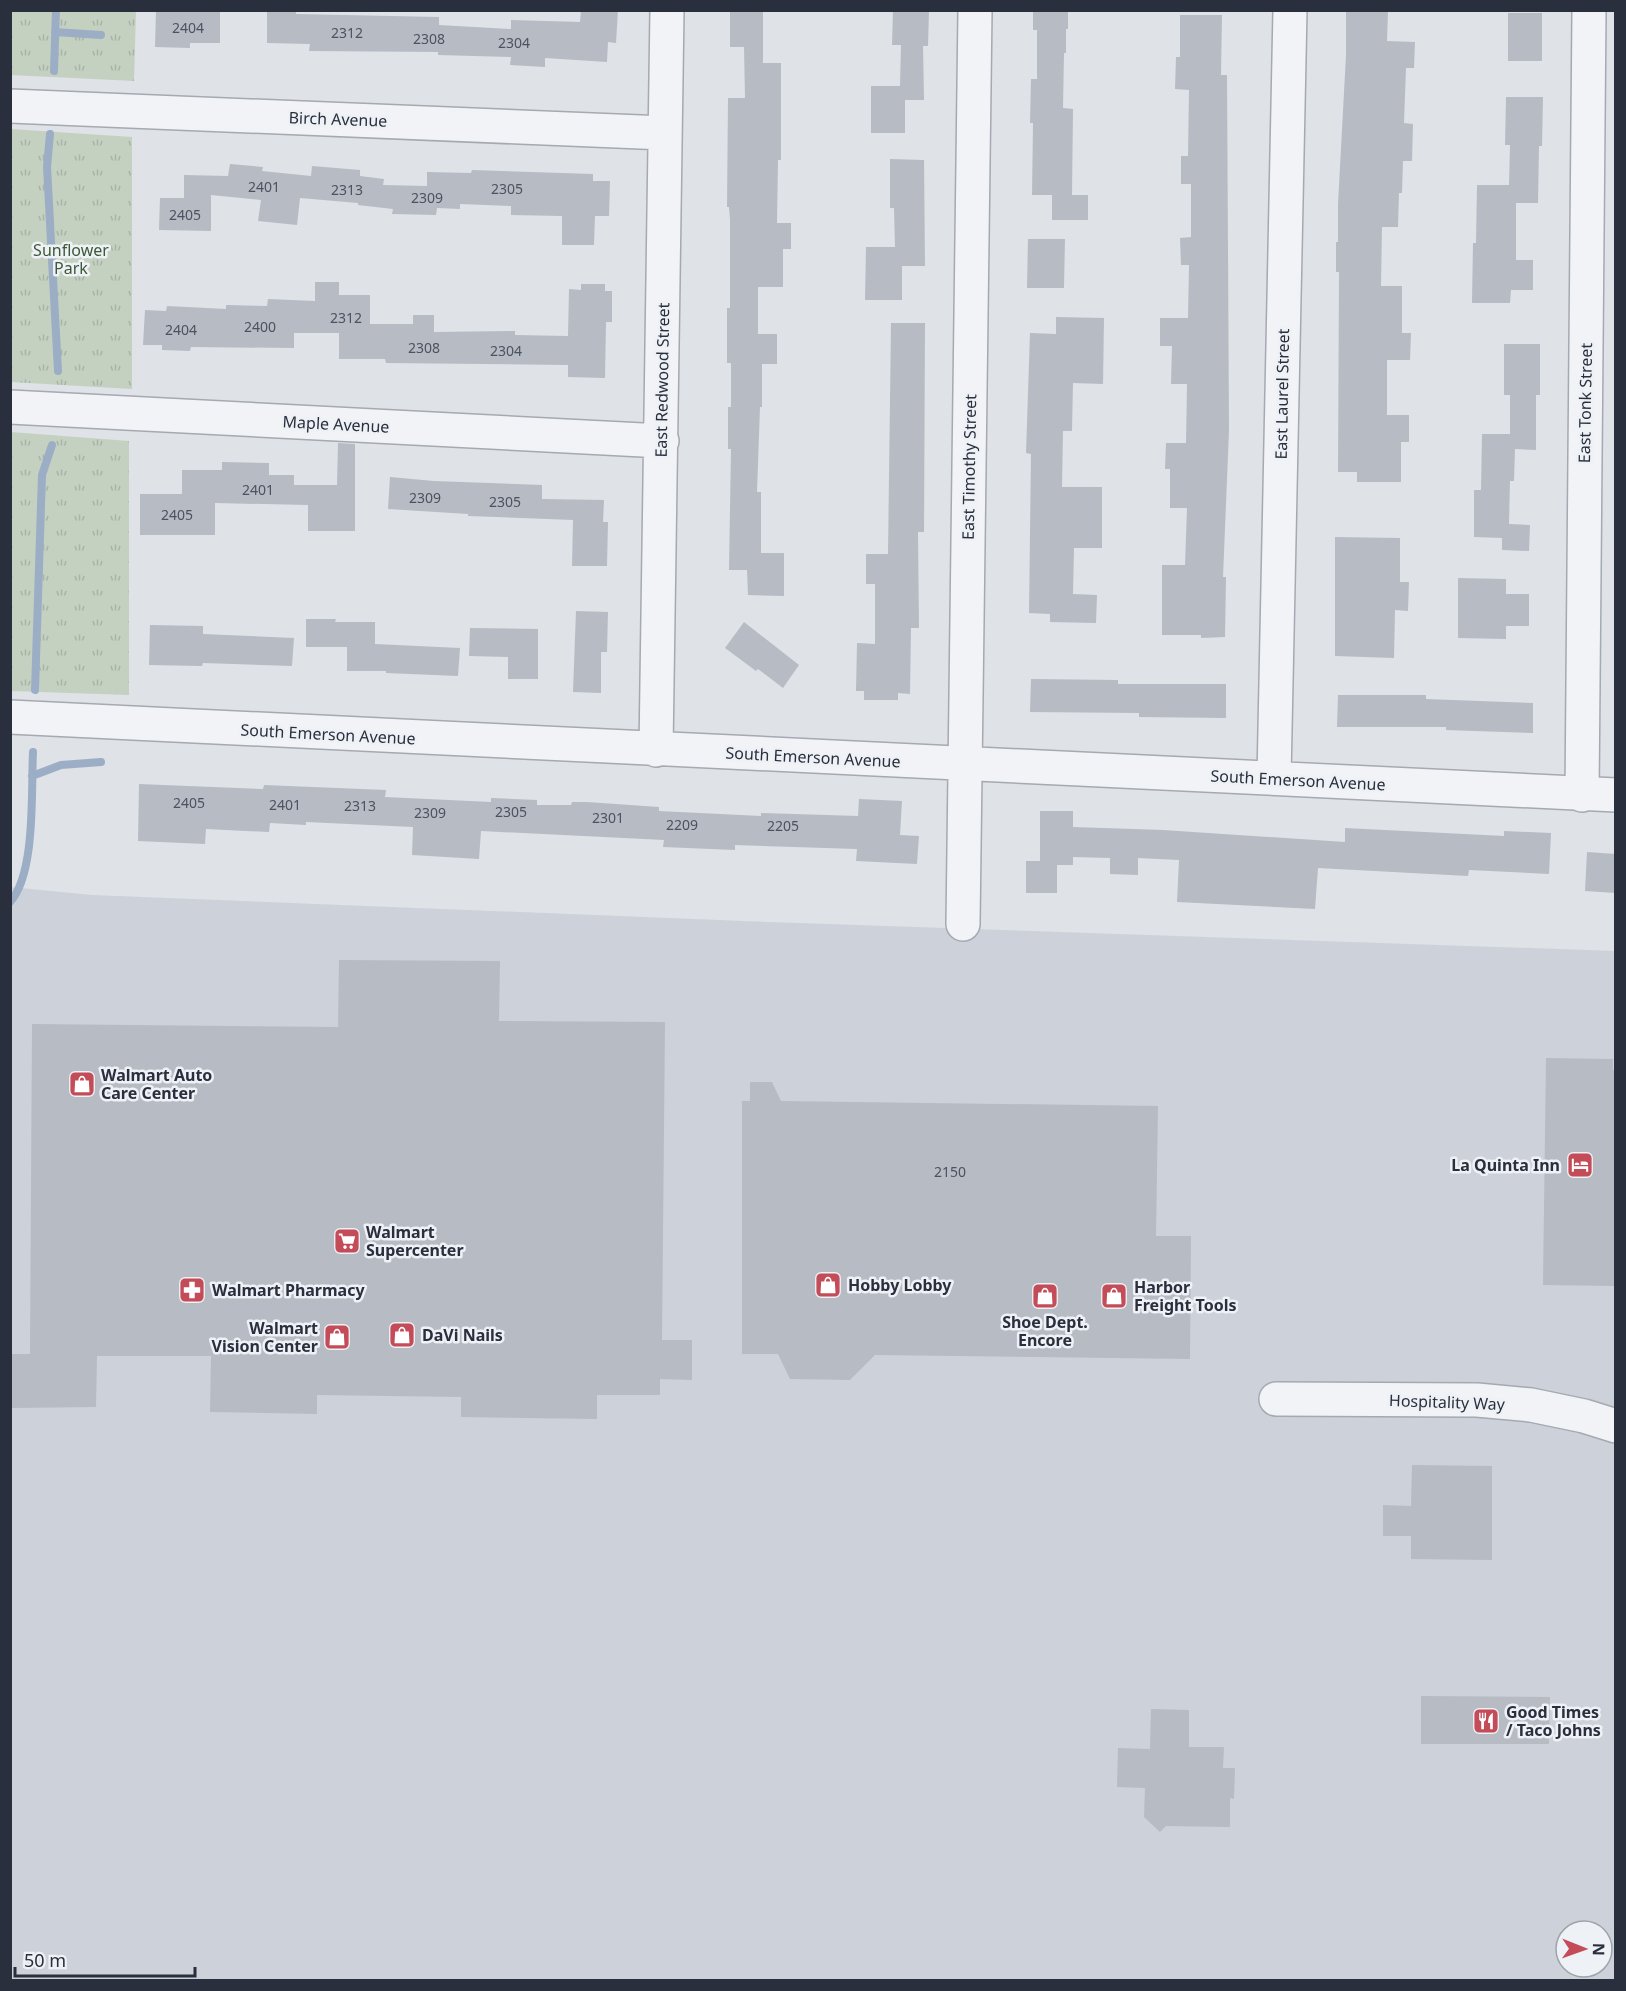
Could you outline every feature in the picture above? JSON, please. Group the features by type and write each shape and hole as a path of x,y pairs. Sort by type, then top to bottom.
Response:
{"street":[{"name":"East Redwood Street","path":"656,750 667,10"},
{"name":"East Timothy Street","path":"963,924 975,10"},
{"name":"East Laurel Street","path":"1274,778 1290,10"},
{"name":"East Tonk Street","path":"1582,795 1589,10"},
{"name":"Birch Avenue","path":"10,106 665,133"},
{"name":"Maple Avenue","path":"10,407 662,441"},
{"name":"South Emerson Avenue","path":"10,717 1616,795"},
{"name":"Hospitality Way","path":"1276,1399 1488,1401 1531,1405 1584,1416 1616,1426"}],"shaded area":[{"path":"10,887 92,895 743,921 1615,951 1615,1980 11,1980"}],"green space":[{"path":"11,10 136,11 134,81 11,75"},
{"name":"Sunflower Park","path":"11,129 132,137 132,389 11,382"},
{"path":"11,432 129,441 129,695 11,691"}],"building":[{"path":"156,10 220,12 220,43 190,43 190,48 155,47"},
{"path":"267,10 296,10 296,14 439,17 439,25 511,29 511,20 580,22 581,10 618,10 616,43 608,42 607,62 545,58 545,67 510,65 511,57 438,55 438,52 309,51 310,44 267,43"},
{"path":"730,10 763,10 763,63 781,63 781,160 778,160 777,223 791,223 791,249 783,249 783,287 758,287 758,334 777,334 777,364 762,364 757,492 761,492 761,553 784,553 784,596 748,595 747,570 729,570 731,449 728,449 728,407 731,407 731,363 727,363 727,308 730,308 730,220 729,207 727,207 728,98 745,98 744,47 730,47"},
{"path":"893,10 929,10 928,46 923,46 924,100 905,100 905,133 871,133 871,86 900,86 901,45 892,45"},
{"path":"1033,10 1068,10 1066,53 1064,53 1063,108 1073,109 1072,195 1088,195 1088,220 1052,220 1052,195 1032,195 1031,79 1037,79 1037,30 1033,30"},
{"path":"1346,10 1388,10 1387,41 1415,42 1414,68 1406,68 1404,123 1413,124 1412,161 1403,161 1398,227 1382,227 1381,286 1402,286 1402,333 1411,333 1410,360 1387,360 1387,415 1409,415 1409,442 1401,442 1401,482 1357,482 1357,472 1338,472 1339,272 1336,272 1336,242 1338,242"},
{"path":"1508,13 1542,13 1542,61 1508,61"},
{"path":"1180,15 1222,15 1221,75 1227,75 1229,430 1223,577 1226,577 1225,637 1162,635 1162,565 1185,565 1187,508 1170,508 1170,469 1165,469 1166,443 1186,443 1187,384 1171,384 1172,346 1160,346 1160,318 1188,318 1189,265 1181,265 1180,238 1191,237 1191,184 1181,184 1181,156 1188,156 1189,90 1175,89 1176,57 1180,57"},
{"path":"1506,97 1543,97 1538,203 1516,203 1516,260 1533,260 1533,290 1511,290 1510,303 1472,303 1477,185 1509,185 1510,145 1505,145"},
{"path":"890,159 924,160 925,266 902,266 902,300 865,300 866,247 895,247 894,208 890,208"},
{"path":"230,164 263,167 262,171 311,176 312,166 360,170 360,176 384,179 383,185 427,186 427,172 471,173 472,170 593,174 593,181 610,181 609,216 595,216 594,245 562,245 562,216 511,215 511,206 460,204 460,209 437,208 436,215 392,214 393,209 358,205 358,203 300,198 297,225 258,221 261,200 211,195 211,231 159,230 160,198 184,198 184,175 228,176"},
{"path":"1028,239 1065,239 1064,288 1027,288"},
{"path":"315,282 339,282 339,295 370,295 370,324 413,324 413,315 434,315 434,332 515,331 515,335 568,336 569,289 581,290 581,284 605,284 605,291 612,291 612,322 606,322 605,378 568,377 568,365 386,363 385,359 339,359 339,333 294,333 294,348 191,347 190,351 162,350 162,345 143,345 145,310 166,311 167,306 226,309 226,305 267,306 268,299 315,301"},
{"path":"1056,317 1104,318 1103,384 1073,383 1072,431 1063,431 1062,487 1102,487 1102,548 1074,548 1073,594 1097,595 1096,623 1050,622 1050,614 1029,613 1031,454 1026,453 1030,333 1056,334"},
{"path":"891,323 925,323 924,532 918,532 919,628 911,628 910,694 898,693 898,700 864,700 864,691 856,691 857,643 875,644 875,584 866,584 866,554 888,554"},
{"path":"1504,344 1540,344 1540,395 1536,395 1536,450 1515,449 1514,481 1510,481 1509,524 1530,525 1529,551 1502,550 1502,538 1474,537 1474,490 1481,490 1482,434 1510,434 1510,395 1504,395"},
{"path":"338,443 355,444 355,531 308,531 308,505 215,503 215,535 140,535 140,494 182,494 182,470 222,470 222,462 269,463 269,475 294,475 294,485 337,485"},
{"path":"390,477 542,485 542,499 604,500 603,522 608,522 607,566 572,566 573,520 468,516 468,514 388,509"},
{"path":"1335,537 1400,538 1400,582 1409,582 1408,611 1395,610 1394,658 1335,656"},
{"path":"1458,578 1506,579 1506,594 1529,594 1529,626 1506,626 1506,639 1458,638"},
{"path":"576,611 608,612 607,652 601,652 601,693 573,692"},
{"path":"306,619 375,622 375,644 460,648 458,676 347,671 347,647 306,647"},
{"path":"744,622 799,665 783,688 725,648"},
{"path":"150,625 203,626 203,634 294,638 292,666 203,663 202,666 149,665"},
{"path":"470,628 538,629 538,679 508,679 508,657 469,656"},
{"path":"1031,679 1118,680 1118,684 1226,684 1226,718 1139,717 1139,713 1030,712"},
{"path":"1338,695 1426,695 1426,699 1533,703 1533,733 1446,730 1446,727 1337,727"},
{"path":"139,784 263,789 264,785 386,790 385,797 491,802 491,798 537,800 537,805 571,805 572,802 587,802 659,807 659,811 761,816 761,813 858,816 859,799 902,801 900,835 919,836 917,864 856,861 857,849 735,845 735,850 663,847 664,840 481,831 479,859 412,855 413,827 306,822 306,825 270,823 269,832 206,829 205,844 138,841"},
{"path":"1040,811 1073,811 1073,827 1163,830 1345,842 1345,828 1504,836 1504,831 1551,833 1549,874 1469,870 1468,876 1318,868 1315,909 1177,902 1179,860 1138,858 1138,875 1110,874 1110,858 1073,857 1073,865 1057,865 1057,893 1026,893 1026,861 1040,861"},
{"path":"1587,852 1616,854 1616,893 1585,891"},
{"name":"Walmart Supercenter","path":"339,960 500,961 499,1021 665,1022 662,1340 692,1340 692,1380 660,1379 660,1395 597,1395 597,1419 461,1417 461,1397 317,1395 317,1414 210,1412 211,1356 97,1356 96,1407 10,1408 10,1354 30,1354 32,1024 338,1027"},
{"name":"La Quinta Inn","path":"1546,1058 1613,1059 1613,1070 1616,1070 1615,1286 1543,1285"},
{"path":"750,1082 772,1082 781,1101 1158,1106 1156,1236 1191,1236 1190,1359 875,1355 850,1380 790,1379 778,1354 742,1354 742,1101 750,1101"},
{"path":"1412,1465 1492,1466 1492,1560 1411,1559 1411,1536 1383,1536 1383,1505 1411,1506"},
{"name":"Good Times / Taco Johns","path":"1421,1696 1550,1697 1549,1744 1421,1744"},
{"path":"1151,1709 1189,1710 1189,1747 1224,1747 1223,1768 1235,1768 1234,1799 1230,1798 1230,1827 1166,1826 1160,1832 1144,1817 1145,1788 1117,1787 1118,1748 1150,1749"}],"waterway":[{"path":"54,71 56,10"},
{"path":"55,32 101,35"},
{"path":"50,134 47,167 58,371"},
{"path":"35,690 42,475 52,445"},
{"path":"10,902 18,889 28,852 31,831 33,752"},
{"path":"32,776 61,765 101,762"}],"place":[{"name":"Walmart Auto Care Center","path":"82,1084"},
{"name":"La Quinta Inn","path":"1580,1165"},
{"name":"Walmart Supercenter","path":"347,1241"},
{"name":"Hobby Lobby","path":"828,1285"},
{"name":"Walmart Pharmacy","path":"192,1290"},
{"name":"Shoe Dept. Encore","path":"1045,1296"},
{"name":"Harbor Freight Tools","path":"1114,1296"},
{"name":"DaVi Nails","path":"402,1335"},
{"name":"Walmart Vision Center","path":"337,1337"},
{"name":"Good Times / Taco Johns","path":"1486,1721"}]}
